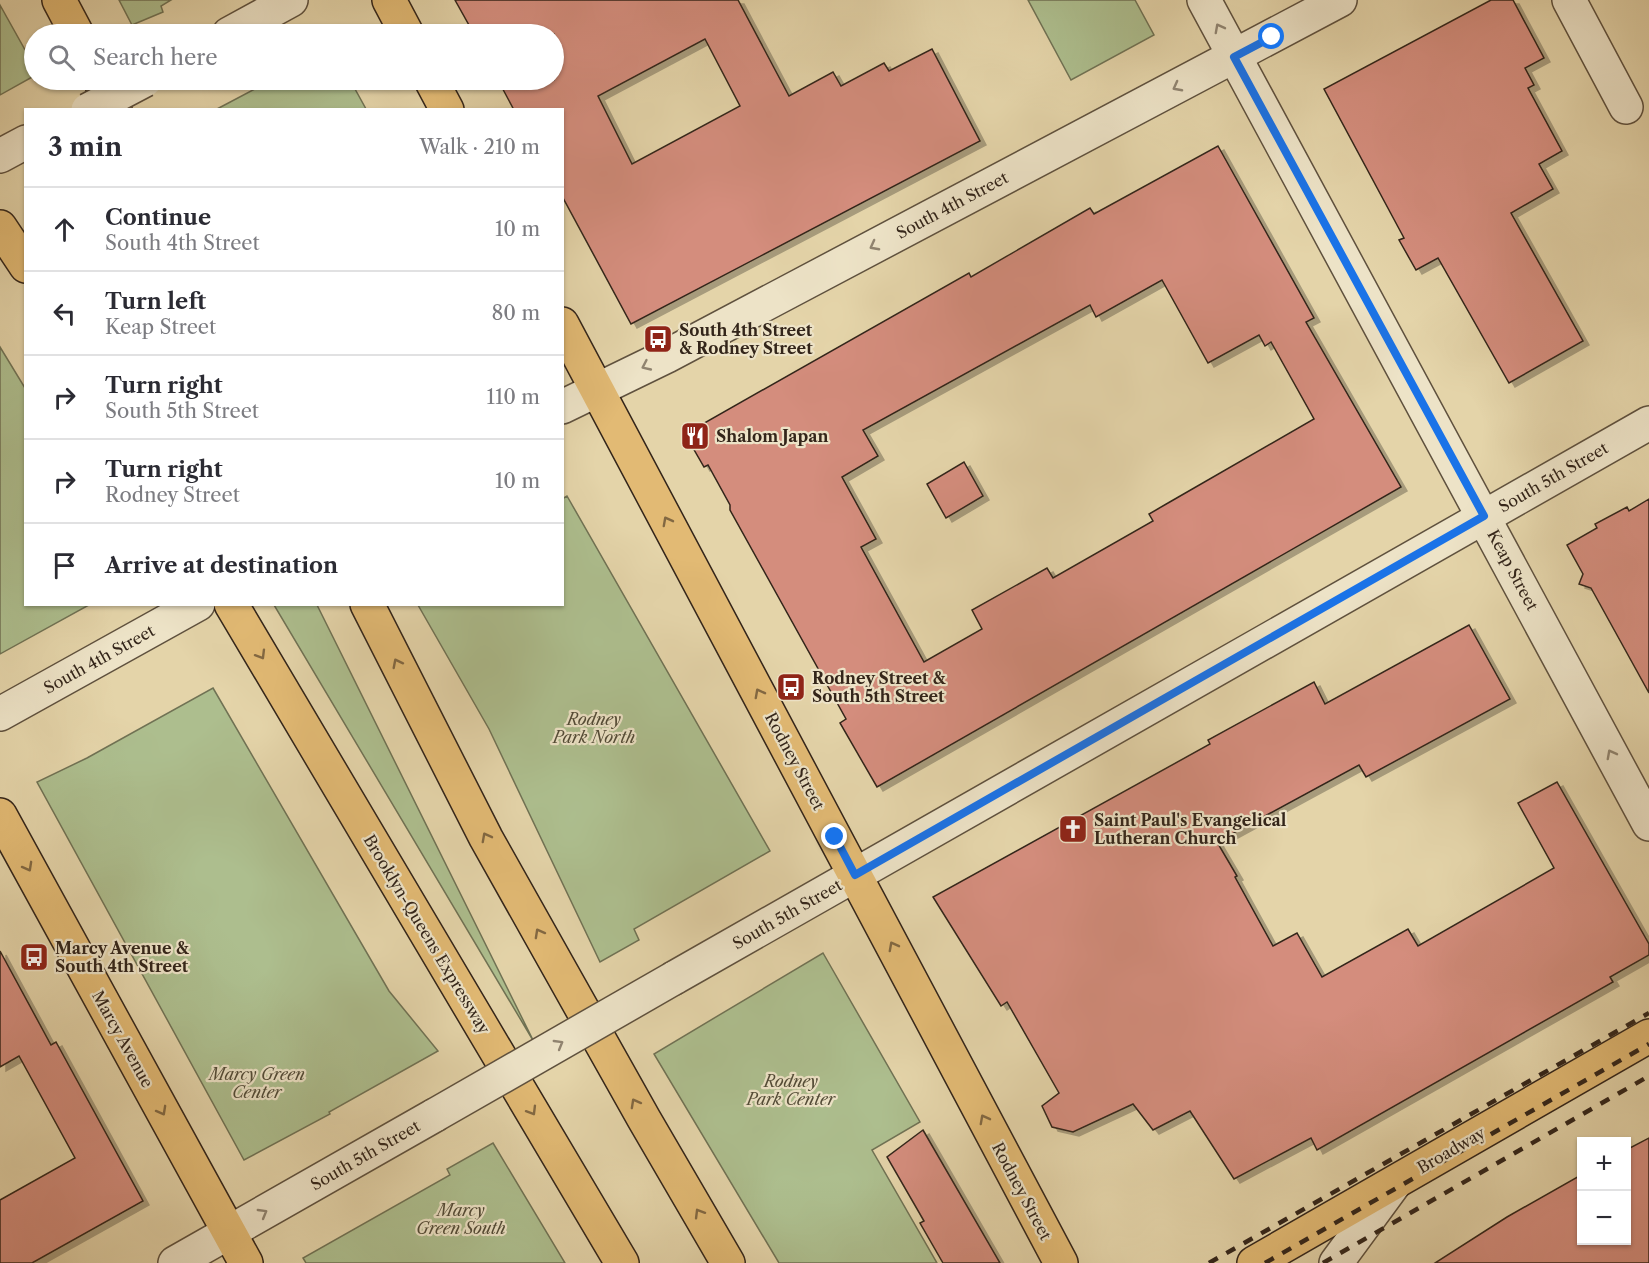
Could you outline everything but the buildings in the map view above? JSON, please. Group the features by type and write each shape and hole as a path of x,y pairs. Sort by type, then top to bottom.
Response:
{"main road":[{"path":"59,0 72,24"},
{"path":"388,0 401,24"},
{"path":"105,90 114,108"},
{"path":"436,90 446,108"},
{"path":"0,228 24,263"},
{"name":"Rodney Street","path":"564,328 1061,1263"},
{"name":"Brooklyn-Queens Expressway","path":"232,606 622,1263"},
{"path":"368,606 486,838 644,1119 729,1263"},
{"name":"Marcy Avenue","path":"0,815 246,1263"},
{"name":"Broadway","path":"1254,1263 1649,1036"}],"street":[{"path":"247,24 291,0"},
{"name":"Keap Street","path":"1204,0 1484,516 1640,786 1649,824"},
{"name":"South 4th Street","path":"564,406 667,356 1340,0"},
{"path":"1569,0 1626,107"},
{"path":"92,108 126,90"},
{"path":"0,156 24,143"},
{"name":"South 5th Street","path":"175,1263 1649,423"},
{"name":"South 4th Street","path":"0,714 195,606"},
{"path":"1336,1263 1394,1184"}],"green space":[{"path":"119,0 171,0 161,6 163,12 131,24"},
{"path":"1028,0 1135,0 1154,35 1071,80"},
{"path":"0,5 24,48 24,82 0,95"},
{"path":"253,90 356,90 365,108 219,108"},
{"path":"0,347 24,386 24,606 87,606 0,654"},
{"name":"Rodney Park North","path":"567,496 770,851 634,929 639,940 600,962 489,729 419,606 564,606 564,498"},
{"path":"275,606 317,606 534,1042"},
{"name":"Marcy Green Center","path":"213,688 389,991 438,1051 329,1112 330,1114 244,1160 37,782 87,758"},
{"name":"Rodney Park Center","path":"823,953 920,1122 872,1150 937,1263 779,1263 654,1054"},
{"name":"Marcy Green South","path":"493,1143 565,1263 306,1263 303,1258 450,1175 447,1169"}],"railway":[{"path":"1209,1263 1649,1013"},
{"path":"1265,1263 1649,1044"},
{"path":"1323,1263 1649,1076"}],"place":[{"name":"South 4th Street & Rodney Street","path":"658,339"},
{"name":"Shalom Japan","path":"695,436"},
{"name":"Rodney Street & South 5th Street","path":"791,687"},
{"name":"Saint Paul's Evangelical Lutheran Church","path":"1073,829"},
{"name":"Marcy Avenue & South 4th Street","path":"34,957"}],"route":[{"path":"835,837 855,875 1484,516 1234,57 1272,37"}]}
